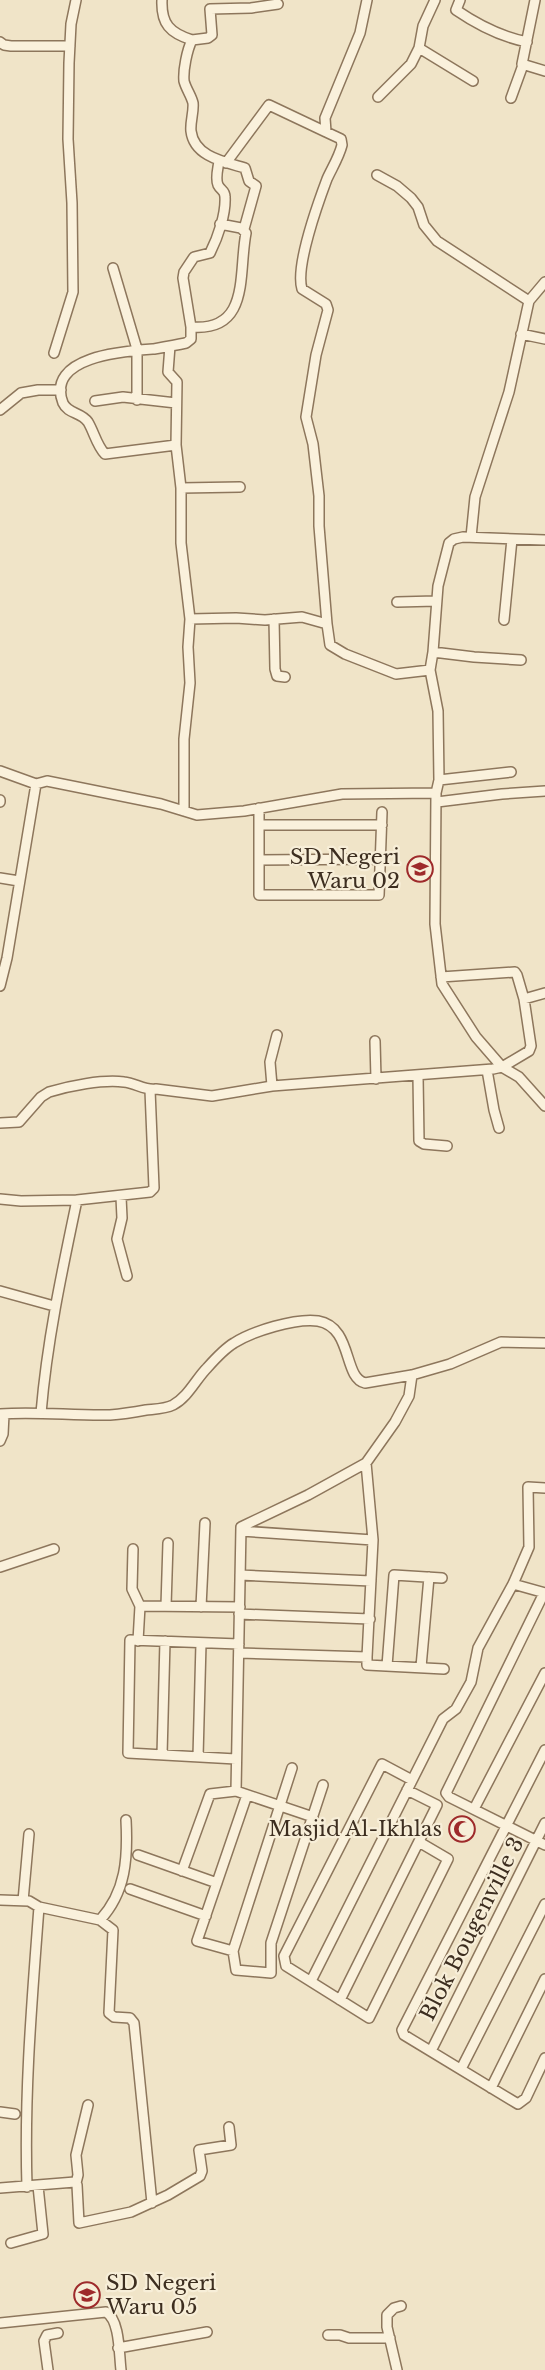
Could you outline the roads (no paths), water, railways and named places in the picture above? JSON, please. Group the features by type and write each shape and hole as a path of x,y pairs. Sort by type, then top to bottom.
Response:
{"street":[{"path":"54,353 73,292 72,203 68,139 69,46 76,0"},
{"path":"162,0 164,21 175,34 192,40 208,38 212,35 210,9 234,4 278,4"},
{"path":"326,132 325,118 360,33 367,0"},
{"path":"378,97 408,67 419,48 423,26 435,0"},
{"path":"460,0 456,10 465,16 511,38 527,42"},
{"path":"511,98 523,65 535,0"},
{"path":"191,327 204,328 216,325 228,317 238,300 246,234 244,229 256,186 249,181 247,170 206,154 191,134 192,102 184,80 192,40"},
{"path":"0,42 11,46 69,46"},
{"path":"419,48 473,81"},
{"path":"523,65 545,71"},
{"path":"176,445 105,454 85,418 66,409 61,390 63,377 75,366 112,353 170,346 189,341 192,334 186,304 184,272 194,257 210,253 220,224 225,197 225,192 219,186 217,177 223,162 269,105 341,139 342,145 317,208 303,260 300,282 302,290 326,304 328,310 316,355 306,417 313,444 320,496 319,526 330,645 345,654 396,674 430,670"},
{"path":"378,175 411,198 427,230 437,241 529,301"},
{"path":"220,224 244,229"},
{"path":"113,268 137,349 137,400"},
{"path":"471,537 475,497 501,419 529,301 545,282"},
{"path":"521,334 545,339"},
{"path":"170,346 168,372 177,381 176,445 181,488 182,543 190,619 188,647 190,683 184,739 184,811"},
{"path":"0,410 21,393 61,390"},
{"path":"95,401 123,397 176,403"},
{"path":"181,488 240,487"},
{"path":"545,540 471,537 454,539 449,543 438,586 430,670 438,711 439,780 434,894 441,977 445,990 476,1037 502,1067 541,1091 545,1106"},
{"path":"504,620 512,539"},
{"path":"397,602 436,601"},
{"path":"190,619 302,617 327,624"},
{"path":"274,619 275,669 277,676 285,677"},
{"path":"433,652 520,660"},
{"path":"0,771 36,784 46,781 161,804 197,815 212,815 342,794 437,797 545,791"},
{"path":"439,780 511,772"},
{"path":"0,985 7,958 36,784"},
{"path":"259,808 259,895 379,895 382,812"},
{"path":"259,825 382,825"},
{"path":"259,860 381,859"},
{"path":"0,878 19,881"},
{"path":"0,1124 19,1122 41,1097 56,1090 105,1082 122,1082 150,1090 212,1096 272,1086 487,1070 502,1067 531,1049 524,999 514,972 441,977"},
{"path":"524,999 545,993"},
{"path":"272,1086 270,1062 277,1035"},
{"path":"375,1041 376,1079"},
{"path":"487,1070 499,1128"},
{"path":"418,1076 419,1141 424,1144 447,1146"},
{"path":"0,1199 77,1200 121,1197 150,1192 154,1188 150,1090"},
{"path":"121,1197 122,1218 117,1239 127,1276"},
{"path":"41,1413 54,1306 77,1200"},
{"path":"0,1291 54,1306"},
{"path":"0,1441 3,1434 2,1414 112,1415 168,1407 179,1401 206,1369 233,1344 277,1326 307,1321 324,1323 339,1335 354,1374 361,1382 412,1375 450,1364 501,1342 545,1343"},
{"path":"236,1791 241,1527 308,1495 366,1463 395,1422 409,1396 412,1375"},
{"path":"366,1463 373,1540 367,1665 444,1669"},
{"path":"311,1981 443,1719 456,1709 471,1682 478,1648 513,1584 529,1547 528,1487 545,1488"},
{"path":"201,1607 205,1524"},
{"path":"241,1531 373,1540"},
{"path":"166,1606 168,1543"},
{"path":"0,1567 54,1549"},
{"path":"133,1549 132,1589 140,1606 138,1641"},
{"path":"240,1575 371,1581"},
{"path":"387,1666 394,1575 442,1578"},
{"path":"421,1667 429,1577"},
{"path":"513,1584 544,1593 446,1793 541,1843"},
{"path":"140,1606 201,1607 370,1619"},
{"path":"236,1759 128,1754 130,1640 201,1643 367,1657"},
{"path":"162,1755 165,1641"},
{"path":"198,1757 201,1643"},
{"path":"474,1809 545,1673"},
{"path":"545,1750 404,2025 404,2035 513,2102 522,2103 526,2098 545,2058"},
{"path":"412,1780 382,1764 284,1956 286,1966 369,2018 448,1859 419,1842"},
{"path":"292,1768 233,1952 236,1970 271,1973 272,1943 323,1785"},
{"path":"340,2000 437,1805 407,1790"},
{"path":"182,1871 210,1794 236,1791 313,1817"},
{"path":"233,1952 197,1941 247,1795"},
{"path":"100,1920 111,1908 124,1878 128,1850 126,1820"},
{"name":"Blok Bougenville 3","path":"431,2051 541,1843 545,1823"},
{"path":"23,1901 29,1834"},
{"path":"138,1855 217,1883"},
{"path":"130,1889 206,1916"},
{"path":"0,1900 29,1901 39,1907 100,1920 114,1933 109,2013 114,2017 130,2018 134,2024 152,2203"},
{"path":"461,2069 545,1904"},
{"path":"27,2187 30,2023 39,1907"},
{"path":"491,2088 545,1979"},
{"path":"88,2105 76,2155 79,2223 131,2212 200,2176 202,2171 199,2150 231,2145 229,2127"},
{"path":"0,2112 15,2114"},
{"path":"0,2188 76,2183"},
{"path":"11,2243 43,2234 38,2186"},
{"path":"397,2370 387,2315 394,2308 401,2306"},
{"path":"0,2324 106,2312 114,2319 122,2370"},
{"path":"118,2348 207,2332"},
{"path":"48,2370 44,2339 47,2335 58,2333"},
{"path":"328,2335 349,2338 390,2338"}],"place":[{"name":"SD Negeri Waru 02","path":"420,869"},
{"name":"Masjid Al-Ikhlas","path":"462,1829"},
{"name":"SD Negeri Waru 05","path":"87,2295"}]}
